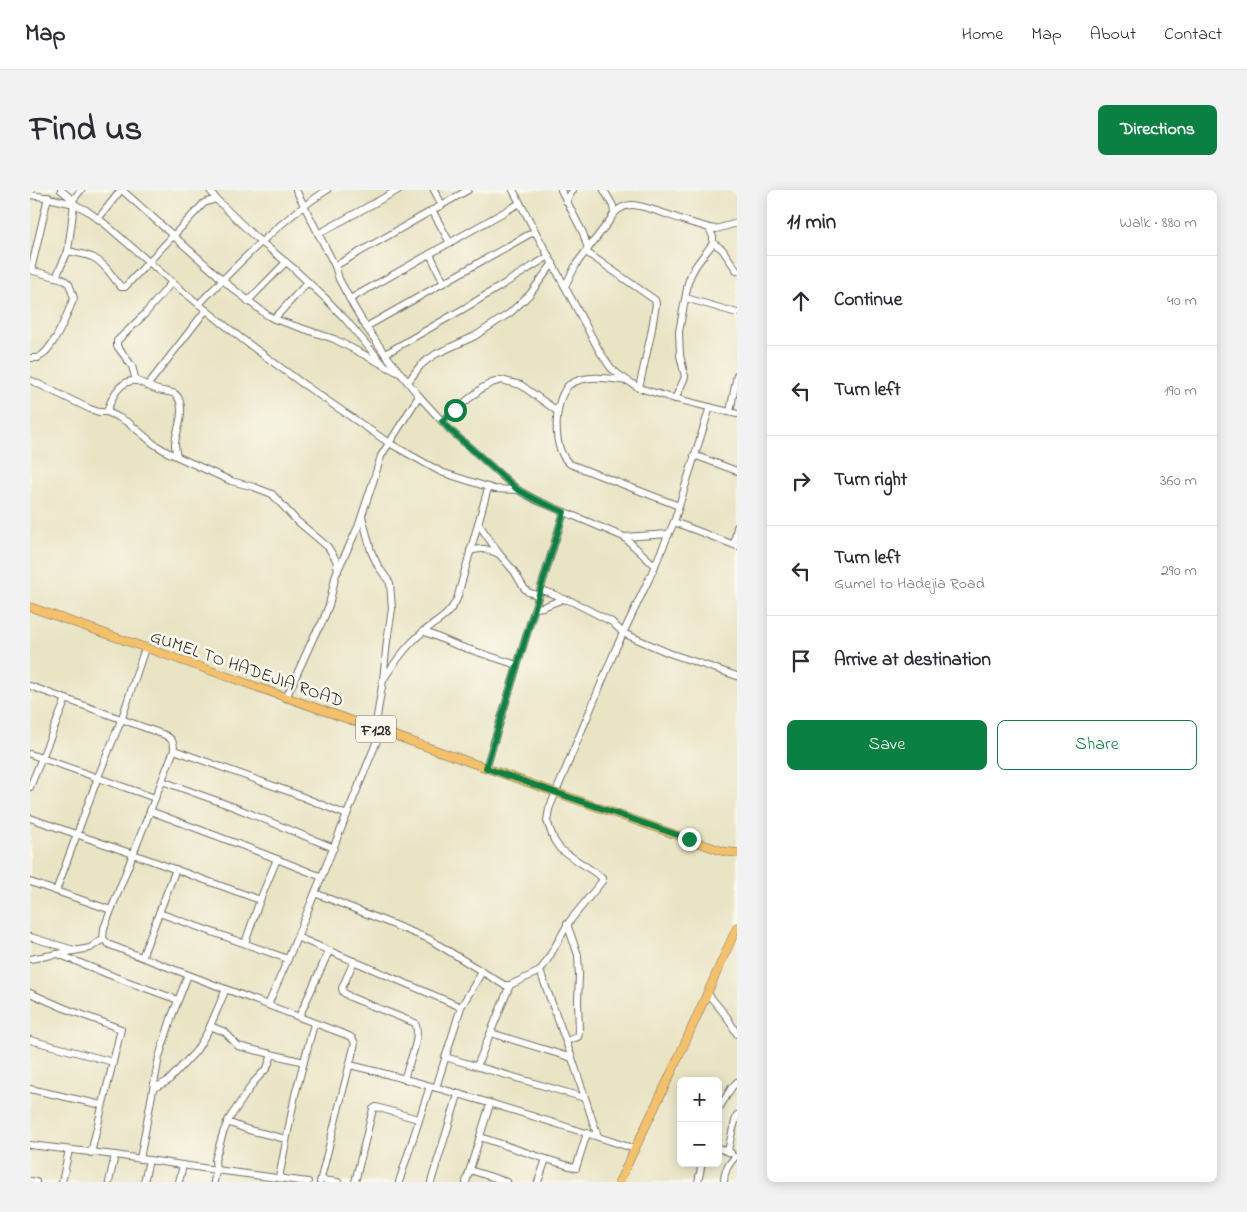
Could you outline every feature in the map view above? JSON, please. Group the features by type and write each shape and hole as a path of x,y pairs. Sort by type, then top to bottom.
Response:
{"main road":[{"name":"GUMEL TO HADEJIA ROAD","path":"30,607 722,851 737,853"},
{"name":"F128","path":"722,851 737,860"},
{"path":"619,1182 708,994 737,927"}],"street":[{"path":"61,190 73,202 98,219 206,310 303,384 388,443 441,472 494,490 518,490"},
{"path":"56,277 68,251 73,202 81,190"},
{"path":"98,219 122,190 248,301 274,319 334,339 402,375"},
{"path":"210,190 216,200 308,282 346,320 384,366"},
{"path":"296,190 335,266 339,279 366,327 419,396 450,430 518,490 536,500 624,537 655,566"},
{"path":"199,304 286,219 327,190"},
{"path":"318,234 398,190"},
{"path":"434,190 442,205"},
{"path":"335,266 468,190"},
{"path":"513,190 600,352 611,368 639,388 737,414"},
{"path":"561,190 583,234 587,250 654,300 656,304 639,388"},
{"path":"566,201 573,190"},
{"path":"604,190 613,206 614,213"},
{"path":"30,195 73,202"},
{"path":"30,358 38,358 49,349 74,298 69,284 63,279 31,270 48,197"},
{"path":"68,251 95,259 105,267 121,288 125,287 204,203 216,200"},
{"path":"350,299 520,203"},
{"path":"565,286 577,263 614,213 629,205 709,228 737,223"},
{"path":"432,210 450,243"},
{"path":"675,399 686,377 679,346 690,276 693,269 713,243 709,228"},
{"path":"366,327 535,231"},
{"path":"713,243 722,249 737,271"},
{"path":"430,254 444,283"},
{"path":"385,354 470,305 549,256"},
{"path":"248,301 286,262"},
{"path":"408,382 427,360 475,336 510,313 530,294 553,263"},
{"path":"136,381 132,366 117,346 118,341 144,315 172,282"},
{"path":"274,319 308,282"},
{"path":"686,298 737,313"},
{"path":"147,386 206,310"},
{"path":"730,412 737,375"},
{"path":"627,381 590,378 566,387 557,411 556,427 559,445 565,460 570,464 679,506"},
{"path":"30,380 90,409 107,412 129,423 154,444 167,452 231,481 272,494 296,520 328,547 336,560 338,571"},
{"path":"442,421 482,388 501,380 521,385 557,411"},
{"path":"107,412 114,392 127,383 136,381 159,390 173,392 177,395 181,408 175,443 177,456"},
{"path":"286,698 322,623 338,571 362,516 381,456 419,396"},
{"path":"315,893 429,939 504,985 510,985 540,971 567,924 603,880 560,849 554,840 547,821 549,809 623,633 674,522 710,407"},
{"path":"694,455 737,471"},
{"path":"383,680 396,660 424,631 440,620 455,604 488,488"},
{"path":"486,768 564,512"},
{"path":"268,1005 334,848 378,730 392,609 390,583 378,566 371,551 362,516"},
{"path":"674,522 736,545 737,526"},
{"path":"478,523 528,592 556,595 563,600"},
{"path":"624,537 668,534"},
{"path":"470,551 478,548 500,555"},
{"path":"535,608 563,600 571,600 612,622 623,633 669,653 737,676"},
{"path":"612,622 629,621"},
{"path":"424,631 456,646 517,665"},
{"path":"56,891 122,718 145,648"},
{"path":"30,686 122,718 171,738 174,750 104,928 104,939 110,945 349,1036 355,1041 320,1181 338,1182"},
{"path":"30,787 66,699"},
{"path":"174,750 347,815"},
{"path":"30,754 155,798"},
{"path":"162,781 243,810 334,848"},
{"path":"150,812 322,877"},
{"path":"30,818 260,900"},
{"path":"245,943 277,859"},
{"path":"142,957 176,870"},
{"path":"30,882 111,910"},
{"path":"160,913 288,959"},
{"path":"566,1041 578,1037 579,1031 578,955 567,924"},
{"path":"30,937 76,951"},
{"path":"297,937 461,1007"},
{"path":"30,959 90,948 104,939"},
{"path":"299,1018 329,950"},
{"path":"58,954 178,1000"},
{"path":"354,961 342,988 343,992 350,997 415,1024 418,1028 418,1037 404,1079"},
{"path":"540,971 572,1058 598,1137"},
{"path":"399,1182 418,1119 445,1057 461,1007 482,972"},
{"path":"140,1159 159,1057 188,975"},
{"path":"477,1066 510,985"},
{"path":"154,1088 168,1081 196,1051 210,1026 226,989"},
{"path":"30,993 64,1008 122,1029 112,1062 91,1153"},
{"path":"708,994 727,1017 737,1034"},
{"path":"279,1178 295,1095 314,1024"},
{"path":"210,1026 226,1032 238,1046 304,1062"},
{"path":"491,1033 572,1058"},
{"path":"30,1040 112,1062"},
{"path":"214,1182 215,1160 227,1122 254,1082 267,1068 272,1055"},
{"path":"445,1057 585,1098"},
{"path":"350,1065 433,1087 635,1149"},
{"path":"722,1103 737,1082"},
{"path":"30,1089 102,1105"},
{"path":"430,1182 458,1095"},
{"path":"466,1182 490,1104"},
{"path":"355,1182 373,1109 376,1107 418,1119"},
{"path":"728,1151 737,1115"},
{"path":"227,1122 249,1130 286,1139"},
{"path":"480,1137 576,1168 587,1133"},
{"path":"30,1145 308,1182"},
{"path":"722,1149 728,1151 736,1158 727,1167 724,1174 724,1182"},
{"path":"62,1182 69,1150"},
{"path":"109,1182 115,1156"},
{"path":"538,1182 546,1159"},
{"path":"144,1182 149,1160"},
{"path":"178,1182 182,1165"},
{"path":"698,1182 701,1167"},
{"path":"470,1170 507,1182"},
{"path":"247,1182 249,1174"},
{"path":"30,1181 36,1182"}],"route":[{"path":"455,410 442,421 450,430 518,490 564,512 486,768 689,839"}]}
